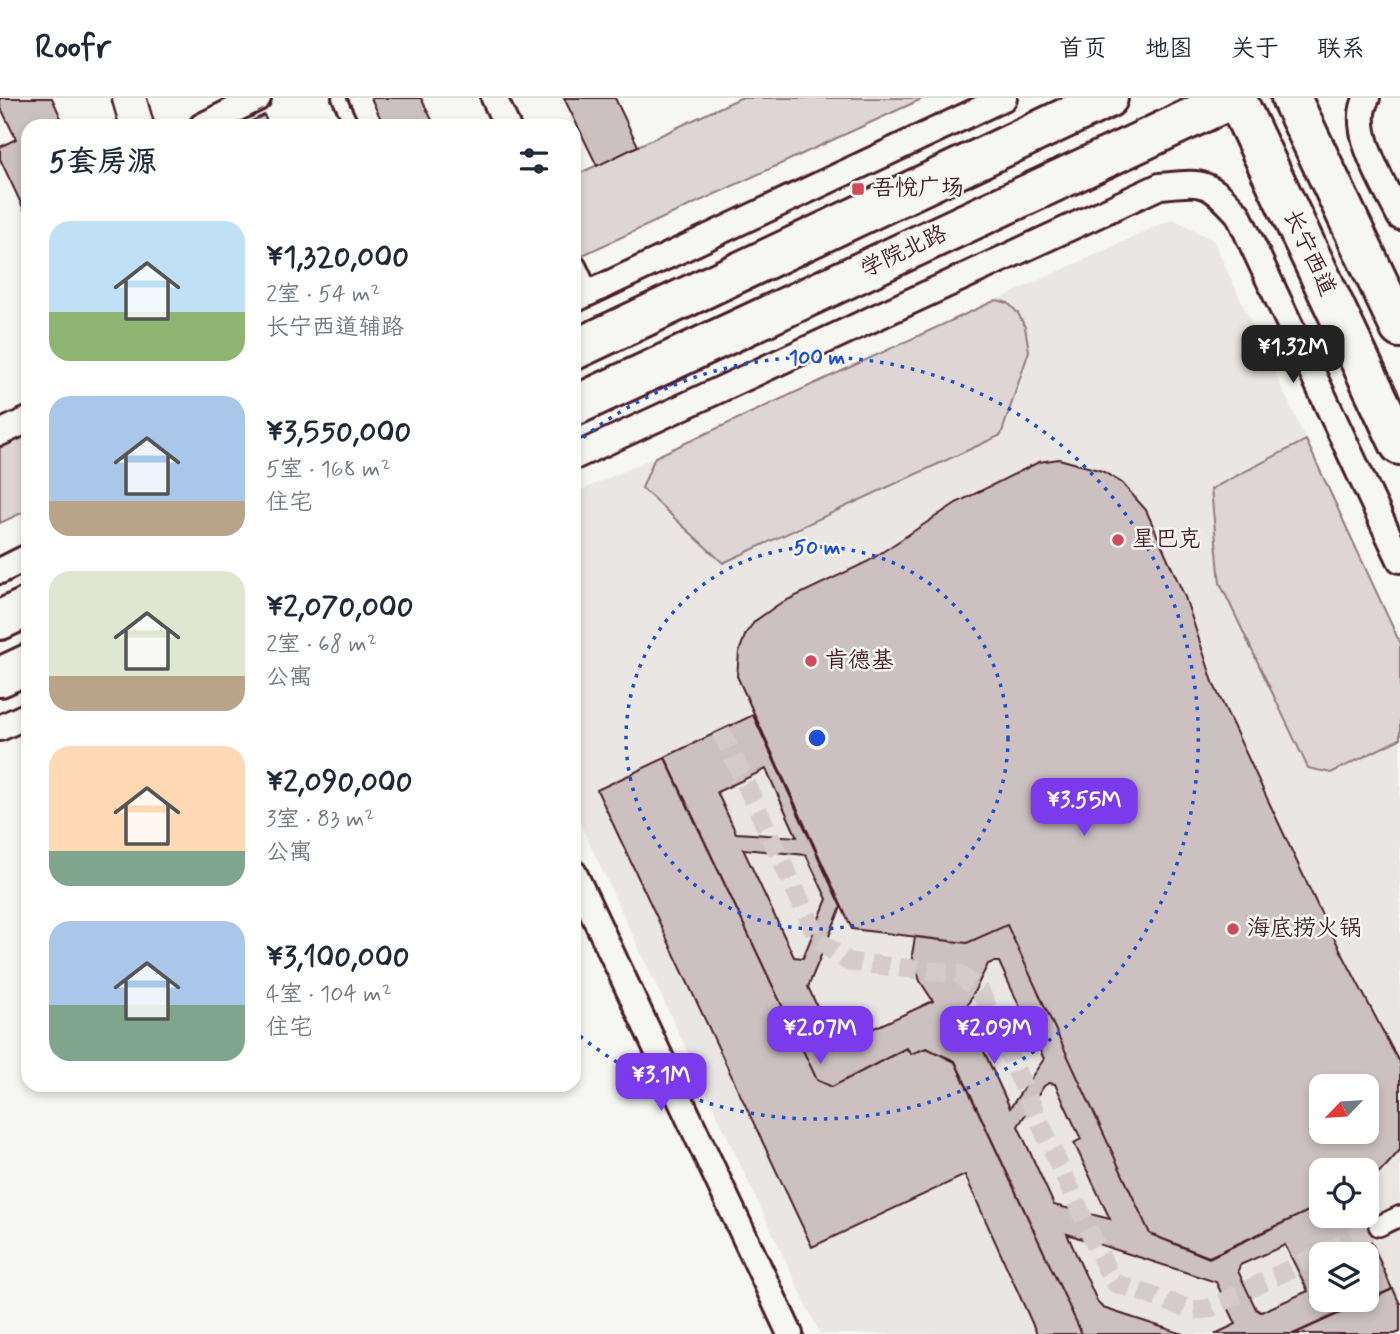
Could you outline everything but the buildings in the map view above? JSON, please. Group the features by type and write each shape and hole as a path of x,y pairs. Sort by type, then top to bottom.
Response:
{"main road":[{"path":"581,347 1108,98"},
{"name":"学院北路","path":"581,402 1235,98"},
{"name":"长宁西道","path":"1235,98 1400,445"},
{"path":"1291,98 1400,328"},
{"path":"0,620 21,610"},
{"path":"0,677 21,667"}],"street":[{"path":"129,98 135,119"},
{"path":"216,119 258,98"},
{"path":"494,98 504,119"},
{"path":"581,297 1004,98"},
{"path":"1367,98 1363,105 1361,123 1368,150 1400,217"},
{"path":"581,454 1160,186 1195,183 1216,190 1238,214 1400,560"},
{"path":"0,433 21,423"},
{"path":"0,571 21,561"},
{"path":"0,729 21,718"},
{"path":"581,888 790,1334"},
{"path":"1379,1226 1400,1216"}],"lane":[{"path":"339,98 349,119"}],"shaded area":[{"path":"740,98 924,98 581,256 581,173"},
{"path":"1173,219 1213,240 1400,643 1400,1334 820,1334 581,825 581,491"},
{"path":"996,300 1008,303 1018,313 1025,327 1029,351 1001,435 723,563 642,488 655,457"},
{"path":"21,432 21,513 0,523 0,442"},
{"path":"1306,440 1400,643 1400,739 1331,773 1308,768 1220,583 1211,489"}],"tunnel":[{"path":"721,731 819,941 849,962 959,974 980,991 1115,1283 1192,1310 1208,1309 1375,1228"}],"place":[{"name":"吾悦广场","path":"858,189"},
{"name":"星巴克","path":"1118,540"},
{"name":"肯德基","path":"811,661"},
{"name":"海底捞火锅","path":"1233,929"}]}
